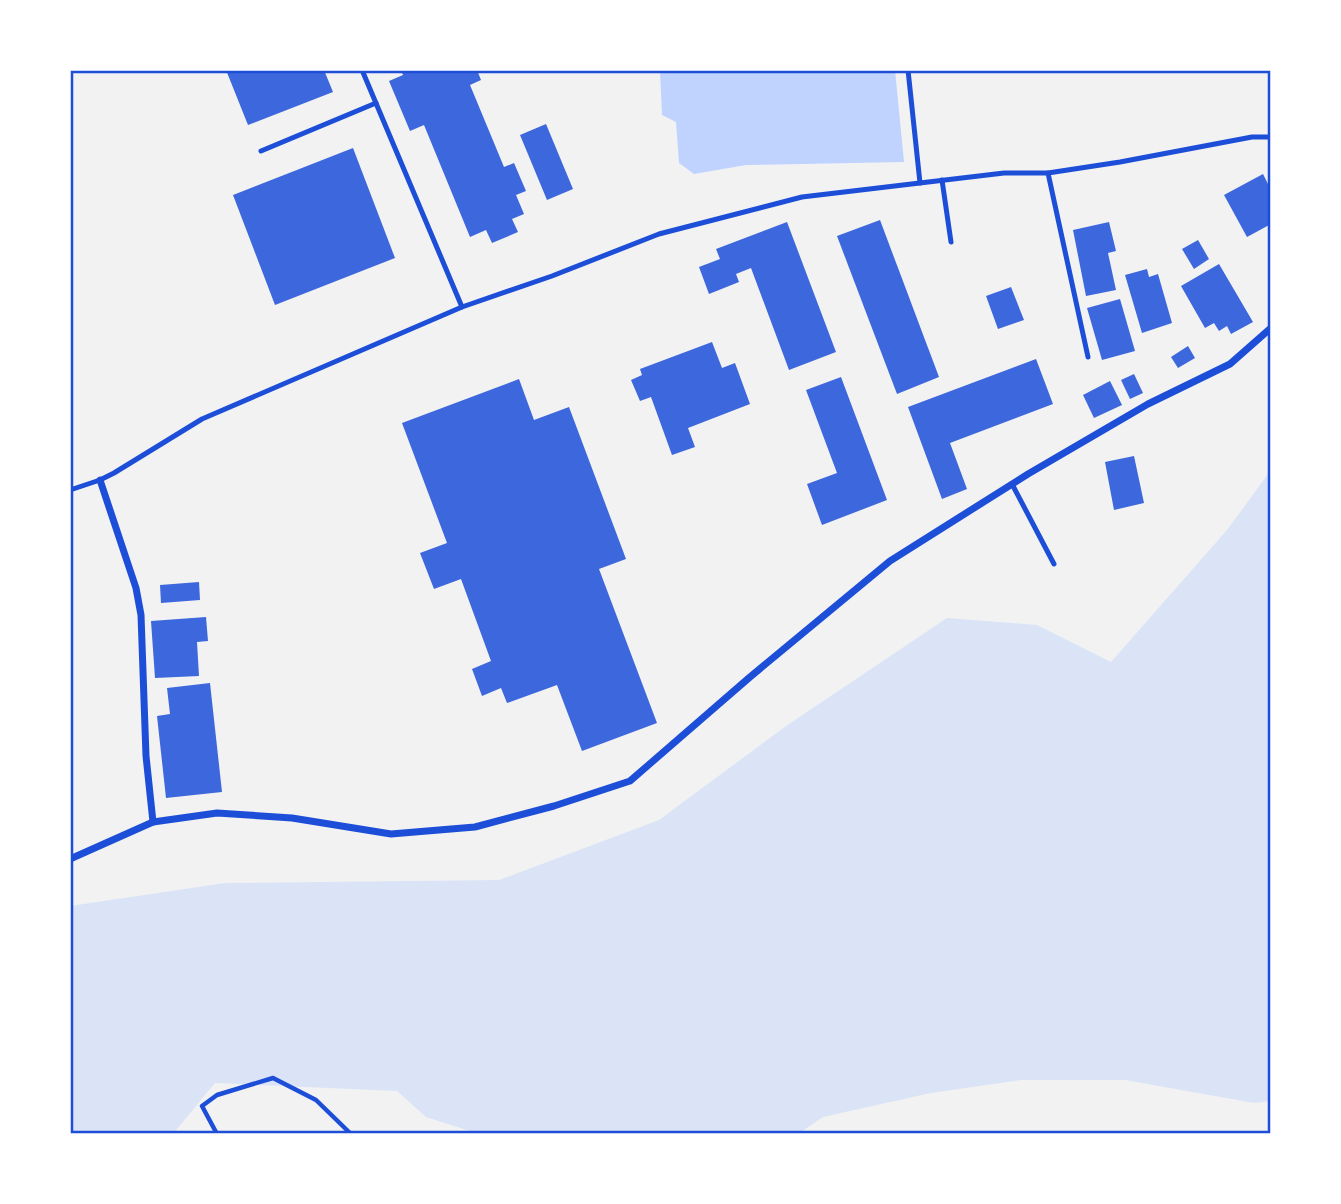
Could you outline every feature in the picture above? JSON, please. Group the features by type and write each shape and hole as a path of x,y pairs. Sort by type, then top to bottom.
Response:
{"street":[{"path":"70,859 153,822 217,813 292,818 391,834 475,827 554,806 630,781 890,561 1012,484 1148,404 1230,364 1271,328"},
{"path":"100,480 136,588 141,615 146,756 153,822"}],"lane":[{"path":"362,70 462,307"},
{"path":"908,70 920,183"},
{"path":"261,151 376,103"},
{"path":"70,490 100,480 202,419 462,307 552,276 659,234 802,197 1004,173 1048,173 1252,137 1271,137"},
{"path":"1048,173 1088,356"},
{"path":"942,180 951,242"},
{"path":"1012,484 1054,564"}],"path":[{"path":"218,1134 202,1106 217,1095 273,1078 316,1100 351,1134"}],"shaded area":[{"path":"1271,470 1271,1101 1254,1103 1125,1080 1021,1080 931,1093 823,1117 798,1134 479,1134 426,1117 397,1091 215,1083 173,1134 70,1134 70,906 225,883 499,880 659,820 786,726 947,618 1037,625 1111,662 1227,530"}],"water":[{"path":"660,70 895,70 904,162 746,165 694,174 679,163 676,122 662,115"}],"building":[{"path":"226,70 324,70 333,92 248,125"},
{"path":"401,70 477,70 481,80 470,85 504,167 514,163 526,191 516,195 524,214 512,219 518,232 492,243 486,230 470,237 424,125 410,131 389,81 403,75"},
{"path":"546,124 573,189 547,200 520,135"},
{"path":"353,148 395,258 275,305 233,195"},
{"path":"1263,174 1271,190 1271,224 1247,237 1224,195"},
{"path":"880,220 939,377 897,394 837,236"},
{"path":"787,222 836,352 789,370 751,268 736,274 739,282 709,294 699,267 720,259 716,249"},
{"path":"1109,222 1116,251 1108,253 1116,290 1086,296 1073,230"},
{"path":"1198,240 1209,259 1194,269 1182,249"},
{"path":"1219,264 1253,322 1231,334 1227,326 1219,331 1214,323 1205,328 1181,286"},
{"path":"1147,269 1149,277 1158,274 1172,323 1142,333 1125,275"},
{"path":"1011,287 1024,320 998,329 986,296"},
{"path":"1120,299 1135,351 1102,360 1087,308"},
{"path":"712,342 722,368 735,363 750,404 688,428 695,447 672,455 651,397 640,401 631,380 642,375 640,369"},
{"path":"1188,346 1195,358 1178,368 1171,357"},
{"path":"1036,359 1053,404 950,443 967,489 942,499 908,407"},
{"path":"1134,374 1143,393 1130,399 1121,380"},
{"path":"841,377 887,500 822,525 807,484 837,473 806,390"},
{"path":"519,379 534,420 569,407 626,559 599,569 657,723 582,751 557,685 507,703 501,688 482,696 472,669 491,661 461,579 434,589 420,553 447,543 402,423"},
{"path":"1110,381 1122,405 1094,418 1083,395"},
{"path":"1134,456 1144,503 1114,510 1105,462"},
{"path":"199,582 200,600 161,603 160,585"},
{"path":"206,617 208,641 197,642 199,676 155,678 151,621"},
{"path":"210,683 222,792 166,798 157,716 170,714 167,688"}]}
